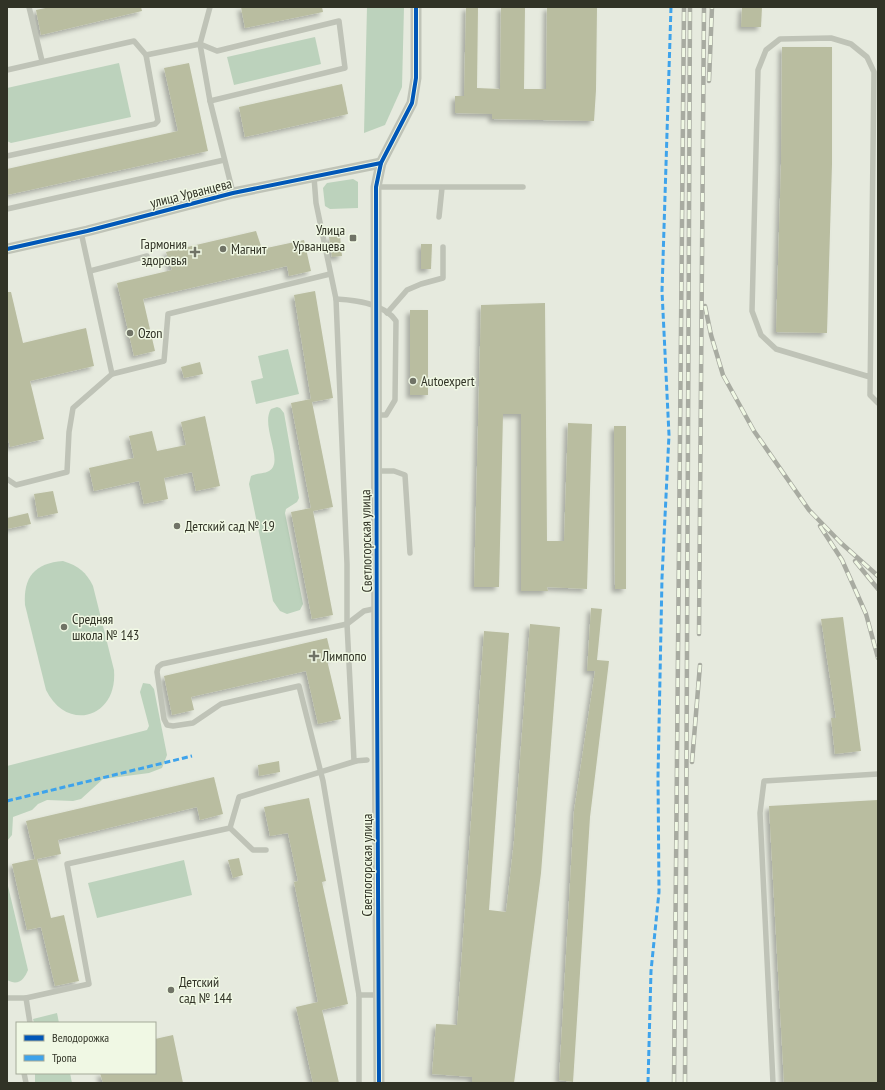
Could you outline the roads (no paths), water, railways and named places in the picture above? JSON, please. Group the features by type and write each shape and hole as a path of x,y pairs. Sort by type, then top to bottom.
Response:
{"street":[{"name":"Светлогорская улица","path":"379,1083 376,187 381,163 412,103 416,78 416,7"},
{"name":"улица Урванцева","path":"7,249 81,232 233,193 381,163"}],"lane":[{"path":"29,7 42,61"},
{"path":"210,7 200,44 210,101 233,193"},
{"path":"146,55 200,44 217,51 339,20 345,68 210,101"},
{"path":"870,377 776,349 761,335 752,311 758,70 766,50 780,39 831,38 850,44 867,57 874,72 870,396 878,403"},
{"path":"7,70 134,41 146,55 158,121 155,124 7,156"},
{"path":"7,209 224,160"},
{"path":"314,177 316,203 336,299 347,564 347,624 354,761"},
{"path":"376,187 523,187"},
{"path":"439,217 442,188"},
{"path":"81,232 112,374"},
{"path":"387,313 407,290 421,284 443,278 443,247"},
{"path":"90,271 147,256"},
{"path":"7,479 16,485 67,472 69,432 73,408 112,374 164,362 168,314 330,274"},
{"path":"336,299 353,300 377,306 392,315 396,320 395,400 386,415 377,415"},
{"path":"376,472 394,471 405,475 410,553"},
{"path":"358,1083 359,994 321,771 299,686 221,704 192,723 173,726 167,725 164,719 157,672 158,668 162,664 347,624 364,611 378,608"},
{"path":"230,828 239,797 354,761 378,760"},
{"path":"773,1083 760,813 764,781 878,774"},
{"path":"230,828 253,850 266,850"},
{"path":"7,998 26,998 89,984 67,864 230,828"},
{"path":"359,994 379,995"},
{"path":"26,998 30,1022"}],"railway":[{"path":"674,1083 684,7"},
{"path":"685,1083 690,7"},
{"path":"699,634 704,7"},
{"path":"709,81 712,7"},
{"path":"705,306 711,335 723,375 754,431 809,510 841,543 878,576"},
{"path":"820,526 842,560 866,614 878,658"},
{"path":"855,561 878,589"},
{"path":"692,762 700,665"}],"place":[{"name":"Улица Урванцева","path":"353,238"},
{"name":"Магнит","path":"223,249"},
{"name":"Гармония здоровья","path":"195,252"},
{"name":"Ozon","path":"130,333"},
{"name":"Autoexpert","path":"413,381"},
{"name":"Детский сад № 19","path":"177,526"},
{"name":"Средняя школа № 143","path":"64,627"},
{"name":"Лимпопо","path":"314,656"},
{"name":"Детский сад № 144","path":"171,990"}]}
